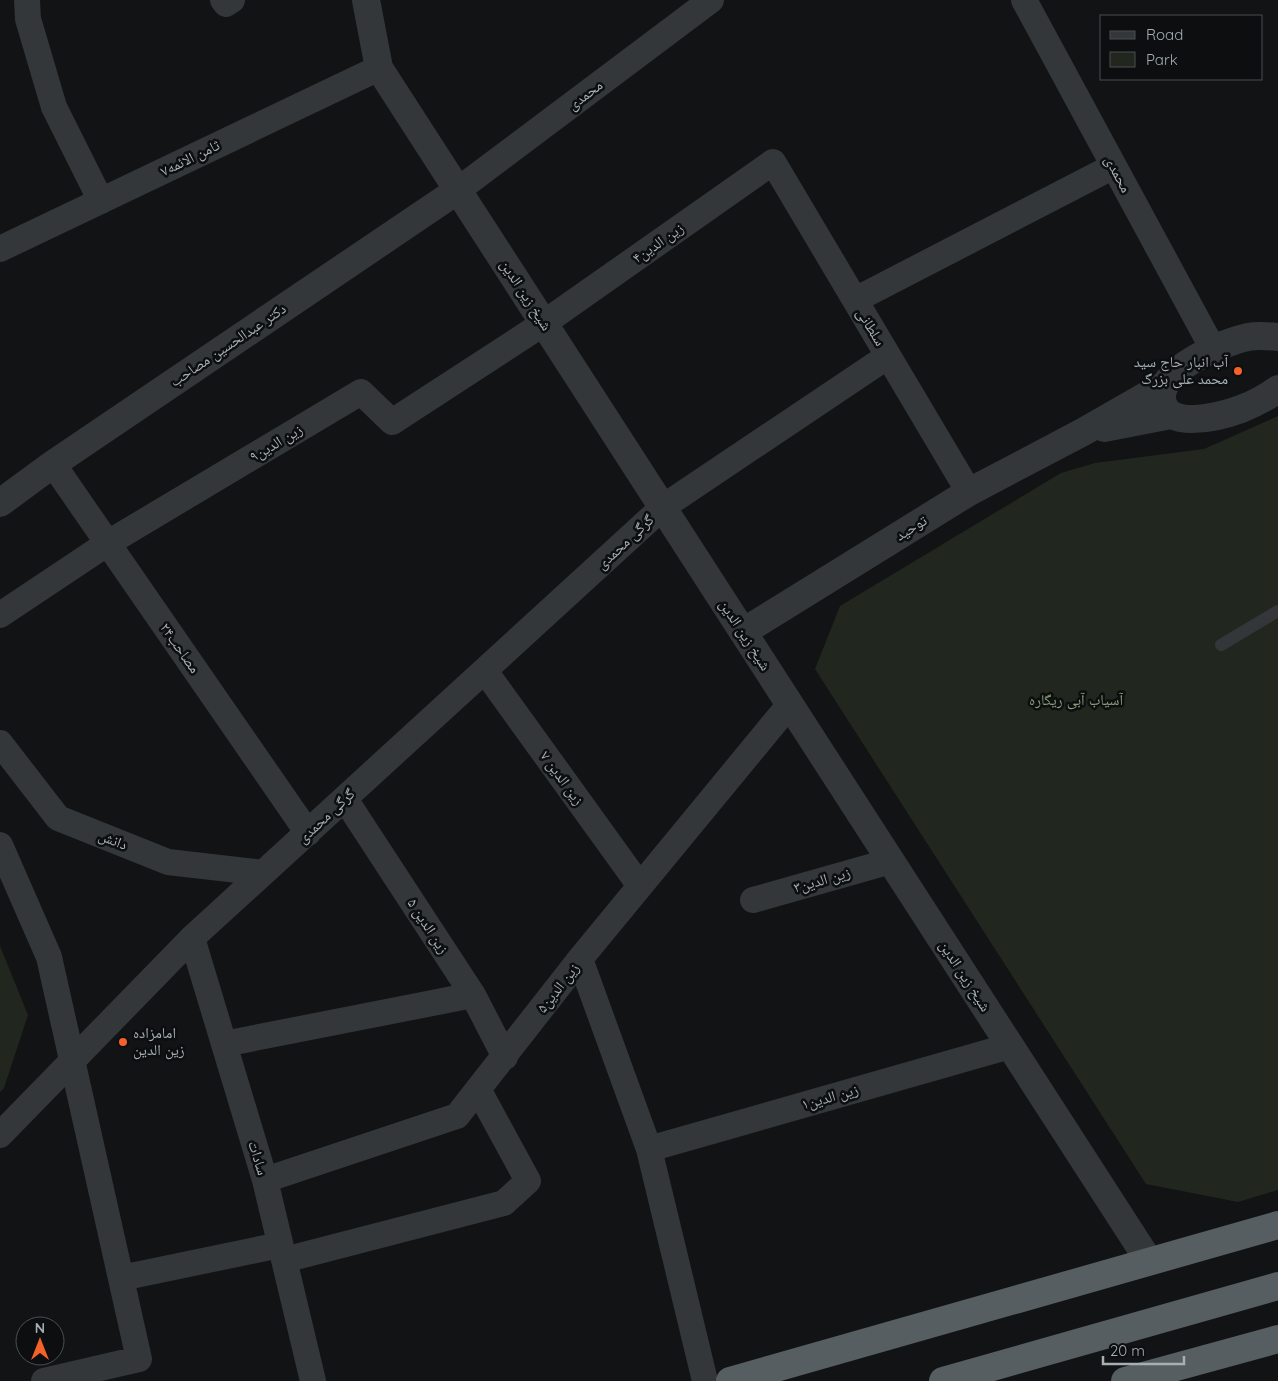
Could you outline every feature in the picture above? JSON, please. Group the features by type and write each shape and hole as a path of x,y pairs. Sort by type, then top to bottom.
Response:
{"highway":[{"path":"730,1381 1278,1225"},
{"path":"943,1381 1278,1286"},
{"path":"1125,1381 1278,1339"}],"street":[{"path":"26,0 28,19 54,107 101,201"},
{"path":"223,0 226,4 232,0"},
{"name":"شیخ زین الدین","path":"366,0 380,68 1149,1261"},
{"name":"محمدی","path":"458,190 712,0"},
{"name":"محمدی","path":"1024,0 1213,348"},
{"name":"ثامن الا‌ئمه۷","path":"0,249 380,68"},
{"name":"سلطانی","path":"773,162 969,492"},
{"name":"زین الدین۴","path":"544,324 773,162"},
{"path":"855,300 1114,166"},
{"name":"دکتر عبدالحسین مصاحب","path":"0,503 53,464 458,190"},
{"name":"زین الدین۹","path":"0,615 108,543 360,392 392,422 544,324"},
{"name":"توحید","path":"743,632 969,492 1165,385 1178,370 1213,348 1248,337 1264,335 1278,337"},
{"name":"گرگی محمدی","path":"0,1134 192,938 663,507 888,356"},
{"path":"1165,385 1162,397 1165,410 1171,415"},
{"name":"توحید","path":"1082,432 1171,415 1196,419 1210,418 1242,409 1269,396 1278,389"},
{"name":"مصاحب۲۴","path":"53,464 308,833"},
{"name":"زین الدین ۷","path":"484,671 640,886"},
{"name":"زین الدین۵","path":"265,1180 457,1116 580,960 790,704"},
{"name":"دانش","path":"0,743 58,818 168,862 263,874"},
{"name":"زین الدین ۵","path":"345,799 473,995 505,1057"},
{"path":"0,845 49,957 74,1060 139,1359 44,1381"},
{"name":"زین الدین۳","path":"753,900 890,860"},
{"name":"سادات","path":"192,938 265,1180 313,1381"},
{"path":"580,960 649,1149 705,1381"},
{"path":"224,1044 473,995"},
{"name":"زین الدین۱","path":"649,1149 1010,1046"},
{"path":"121,1278 282,1253 504,1203 528,1181 478,1089"}],"lane":[{"path":"1220,645 1278,611"}],"green space":[{"name":"آسیاب آبی ریگاره","path":"1278,416 1278,1190 1238,1202 1146,1184 815,669 840,606 1061,473 1095,463 1204,449"},
{"path":"0,946 28,1015 4,1088 0,1092"}],"place":[{"name":"آب انبار حاج سید محمد علی بزرگ","path":"1238,371"},
{"name":"امامزاده زین الدین","path":"123,1042"}]}
